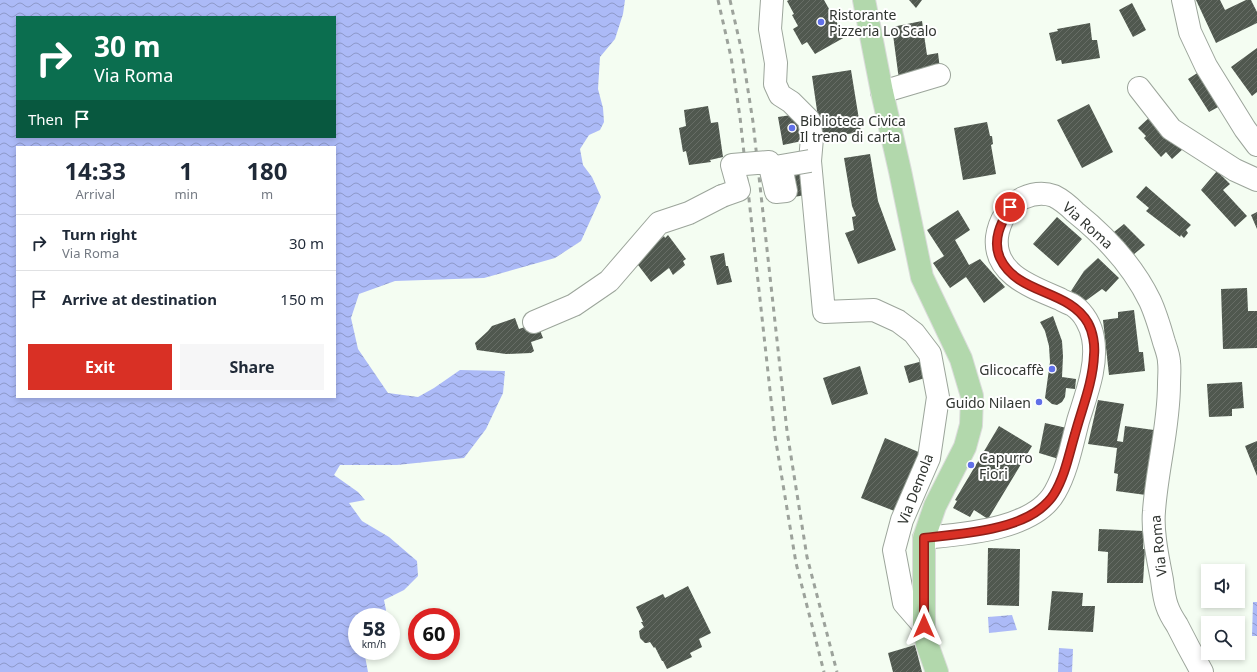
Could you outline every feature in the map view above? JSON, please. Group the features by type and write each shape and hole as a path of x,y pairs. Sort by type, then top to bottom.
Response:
{"main road":[{"path":"864,0 882,92 922,277 961,359 972,396 971,425 965,447 935,506 924,538 924,626 927,644 937,672"}],"street":[{"path":"534,322 574,305 608,282 659,222 689,214 722,196 739,190 732,165 769,162 776,192 786,190 781,166 810,161 812,138 809,120 791,102 780,95 775,84 776,63 770,29 772,0"},
{"path":"1183,0 1190,32 1206,66 1245,129 1257,145"},
{"path":"882,92 939,76"},
{"path":"1139,88 1171,129 1235,170 1257,180"},
{"name":"Via Demola","path":"810,161 824,312 874,310 898,321 914,334 930,354 938,397 929,458 902,520 894,550 904,603 924,626"},
{"name":"Via Roma","path":"924,538 969,533 1015,523 1040,509 1054,495 1062,479 1091,379 1094,355 1093,337 1089,324 1081,312 1073,306 1024,283 1004,266 998,254 997,241 998,230 1004,218 1010,207 1018,200 1038,194 1052,195 1088,222 1109,242 1124,261 1151,302 1159,324 1170,363 1169,404 1154,513 1157,554 1166,605 1202,672"}],"water":[{"path":"0,0 625,0 623,14 615,39 600,57 598,89 603,108 604,122 600,130 589,135 580,149 583,165 592,177 601,197 581,241 555,258 484,278 395,281 359,294 351,318 358,349 388,393 418,397 460,370 505,371 503,393 486,429 464,458 397,465 340,465 334,475 358,492 365,500 349,503 362,521 389,537 417,561 418,576 404,590 384,600 386,608 348,608 348,660 366,660 368,672 0,672"},
{"path":"1253,602 1257,602 1257,636 1252,636"},
{"path":"1012,615 1017,630 989,633 988,617"},
{"path":"1059,648 1073,649 1072,672 1058,672"}],"building":[{"path":"824,0 845,37 815,54 807,42 802,45 793,29 798,26 787,1"},
{"path":"909,0 922,0 916,8"},
{"path":"1196,0 1220,0 1225,10 1246,0 1251,0 1257,12 1257,23 1216,43"},
{"path":"1132,3 1146,30 1133,37 1119,10"},
{"path":"922,21 927,55 938,53 940,69 899,80 892,27"},
{"path":"1090,23 1092,40 1097,40 1100,58 1062,64 1061,60 1056,61 1049,33 1058,31 1057,29"},
{"path":"1257,48 1257,92 1252,96 1231,67"},
{"path":"851,70 861,132 821,138 812,76"},
{"path":"1202,70 1220,106 1209,112 1188,79"},
{"path":"1089,104 1113,152 1082,168 1057,120"},
{"path":"708,106 711,123 718,122 723,157 710,160 711,162 689,165 686,151 683,152 679,128 686,126 684,110"},
{"path":"798,114 802,141 783,145 778,117"},
{"path":"1151,116 1183,149 1172,159 1166,152 1161,157 1144,138 1146,136 1138,128"},
{"path":"987,122 990,136 992,136 993,144 991,145 996,174 963,180 954,128"},
{"path":"870,154 878,201 896,250 858,264 845,233 854,230 852,217 856,216 852,206 844,158"},
{"path":"801,171 807,195 793,197 790,173"},
{"path":"1217,171 1230,184 1223,190 1247,216 1235,227 1201,190"},
{"path":"1146,186 1191,225 1186,230 1188,233 1184,238 1181,235 1180,237 1146,211 1149,208 1136,197"},
{"path":"958,210 970,230 955,240 969,265 980,259 1005,287 984,303 966,277 950,288 933,263 944,256 927,230"},
{"path":"1257,212 1257,229 1251,215"},
{"path":"1057,217 1082,239 1058,266 1033,244"},
{"path":"1124,224 1145,245 1133,255 1114,232"},
{"path":"668,235 686,259 683,261 685,265 673,275 669,268 651,282 635,261 664,236 665,238"},
{"path":"724,253 726,266 728,266 732,282 717,285 710,256"},
{"path":"1098,258 1119,278 1106,292 1102,289 1084,302 1071,291 1084,271"},
{"path":"1247,288 1248,311 1257,311 1257,348 1223,349 1221,289"},
{"path":"1134,310 1139,352 1143,352 1145,371 1109,375 1103,320 1118,318 1118,312"},
{"path":"1053,316 1062,341 1062,377 1076,379 1075,389 1066,388 1065,397 1062,402 1057,405 1052,404 1045,398 1050,362 1049,346 1045,331 1040,322"},
{"path":"515,318 519,329 538,325 543,338 531,342 534,351 531,353 506,354 477,350 475,343 492,326"},
{"path":"923,361 928,377 909,383 904,366"},
{"path":"860,366 868,394 832,405 823,378"},
{"path":"1242,382 1244,408 1232,409 1232,416 1209,417 1207,384"},
{"path":"1098,400 1124,404 1117,441 1123,442 1125,426 1154,430 1146,495 1116,491 1118,474 1114,473 1117,448 1088,444"},
{"path":"1045,423 1071,429 1062,460 1039,453"},
{"path":"999,426 1032,446 988,519 974,510 970,517 953,508 957,501 955,500"},
{"path":"885,438 921,453 897,512 861,498"},
{"path":"1257,441 1257,476 1245,446"},
{"path":"1099,529 1144,531 1143,549 1145,549 1143,583 1107,583 1108,552 1098,551"},
{"path":"988,548 1020,549 1019,606 987,605"},
{"path":"688,586 711,633 699,639 702,647 690,653 692,657 667,669 655,647 654,648 650,642 645,643 640,638 639,631 644,627 636,607 663,594 665,598"},
{"path":"1052,591 1083,593 1082,606 1095,606 1093,632 1048,630"},
{"path":"915,645 922,672 893,672 888,653"}],"railway":[{"path":"718,0 731,57 740,117 775,436 796,563 824,672"},
{"path":"730,0 742,52 753,122 787,431 807,557 837,672"}],"place":[{"name":"Ristorante Pizzeria Lo Scalo","path":"821,22"},
{"name":"Biblioteca Civica Il treno di carta","path":"792,128"},
{"name":"Glicocaffè","path":"1052,369"},
{"name":"Guido Nilaen","path":"1039,402"},
{"name":"Capurro Fiori","path":"971,465"}],"route":[{"path":"924,626 924,538 969,533 1015,523 1040,509 1054,495 1062,479 1091,379 1094,355 1093,337 1089,324 1081,312 1073,306 1024,283 1004,266 998,254 998,230 1010,207"}]}
